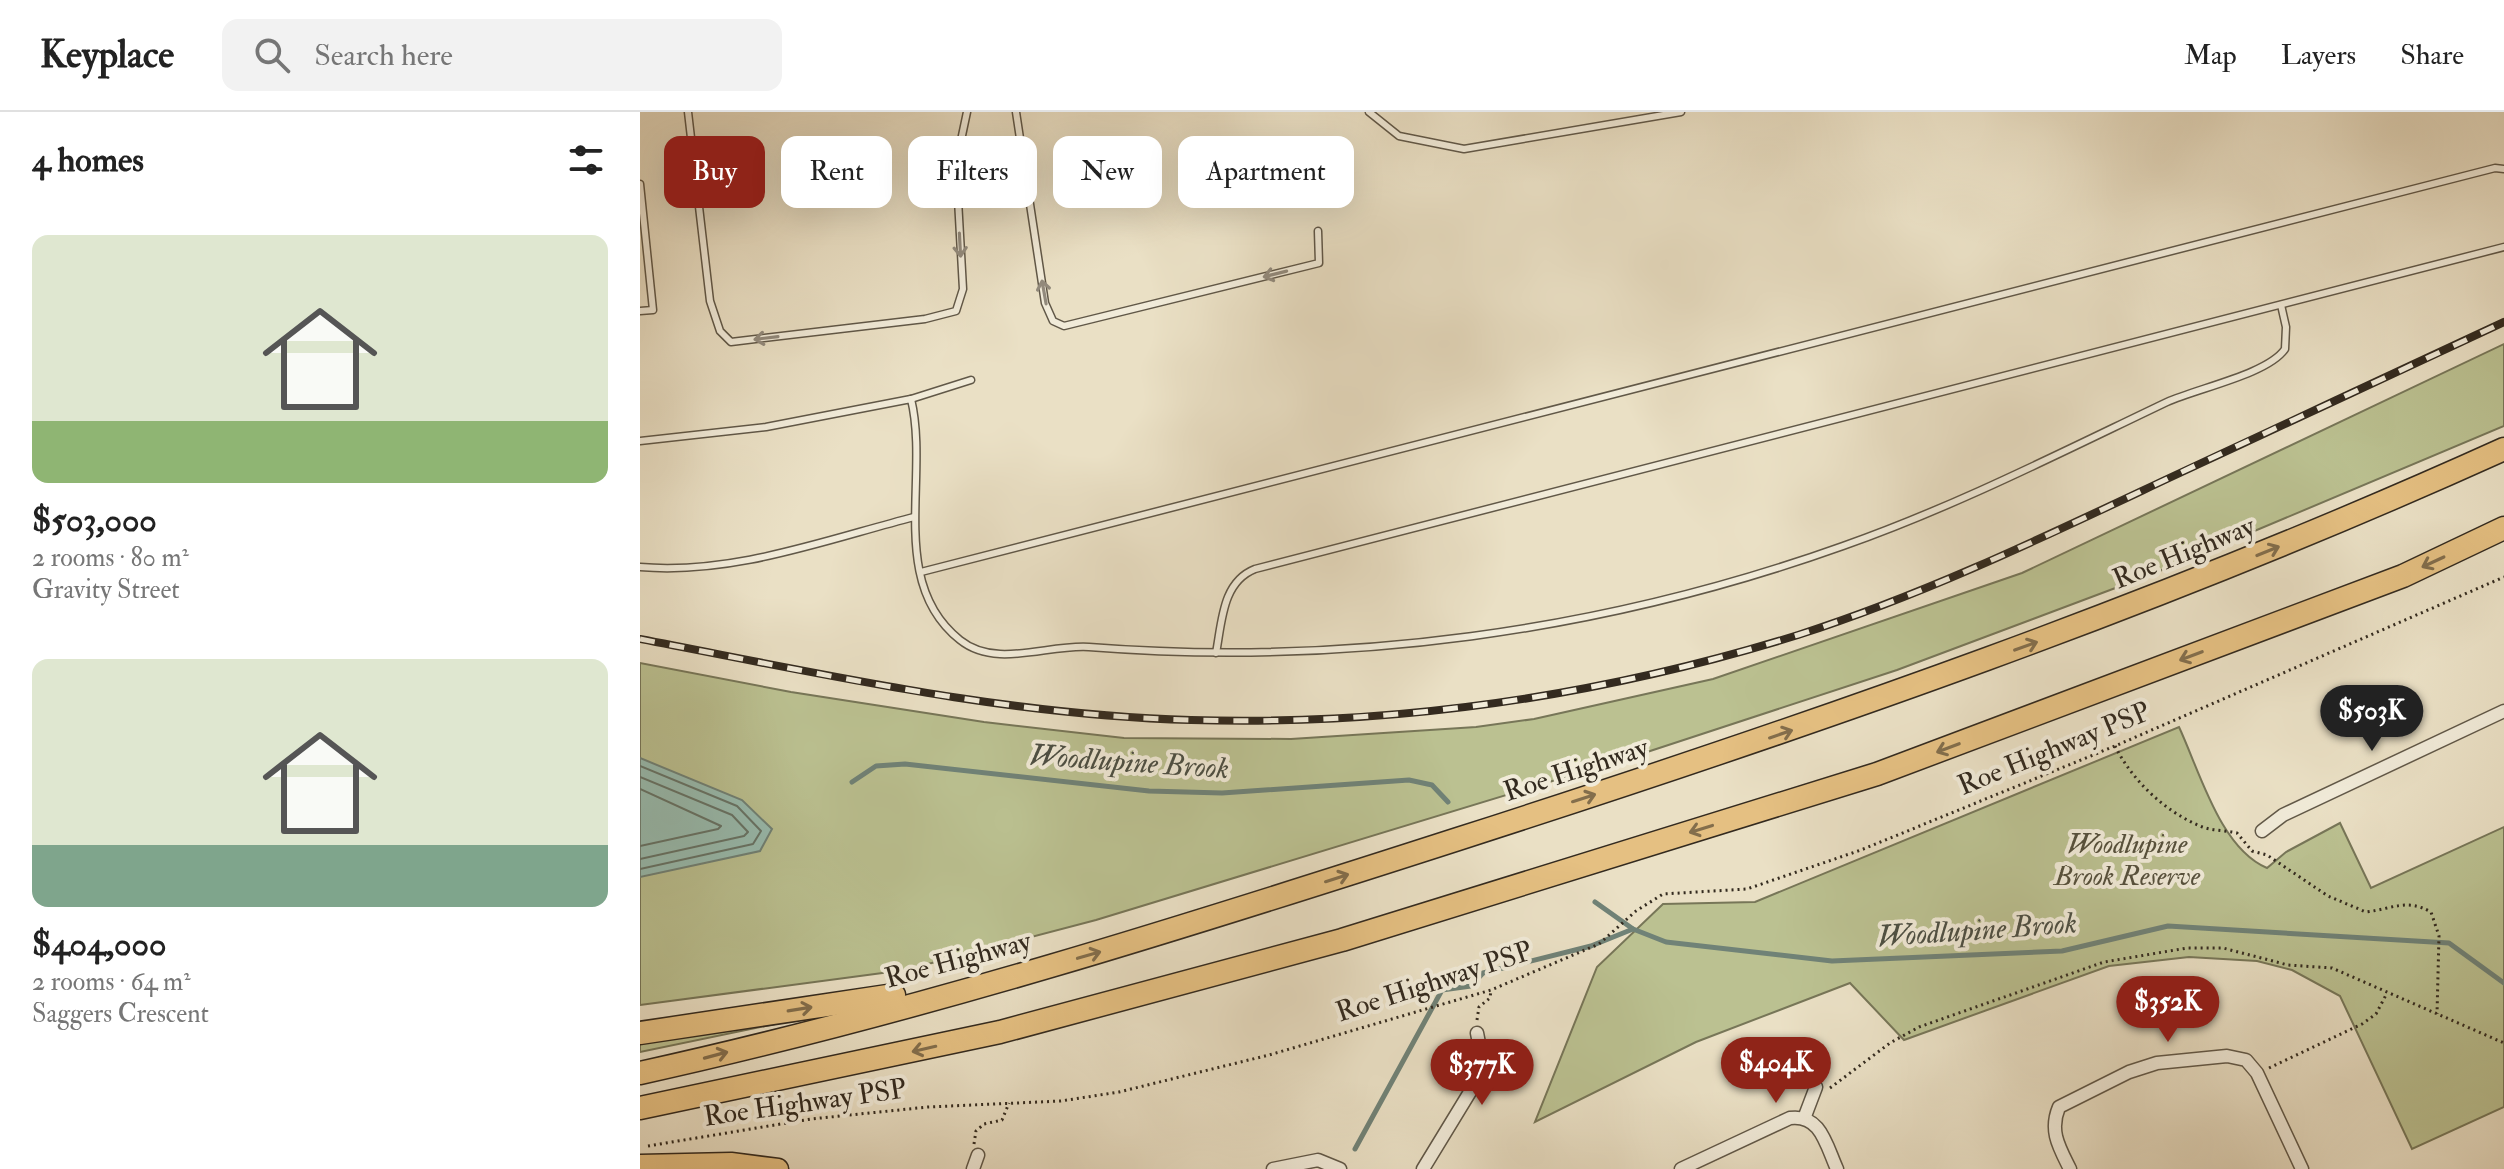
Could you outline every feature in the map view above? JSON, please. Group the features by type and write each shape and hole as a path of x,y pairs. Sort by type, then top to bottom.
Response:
{"highway":[{"name":"Roe Highway","path":"640,1073 1014,977 1311,886 1870,703 2149,600 2373,508 2504,449"},
{"path":"640,1110 1000,1032 1342,940 1877,774 2403,576 2504,528"},
{"path":"640,1033 1014,977"}],"main road":[{"path":"640,1165 731,1163 778,1169"}],"street":[{"path":"2262,831 2283,815 2504,711"},
{"path":"1423,1169 1484,1069 1477,1033"},
{"path":"2070,1169 2055,1137 2053,1121 2059,1107 2129,1072 2157,1063 2227,1056 2246,1060 2257,1073 2302,1169"},
{"path":"1805,1116 1814,1092"},
{"path":"1681,1169 1790,1118 1805,1116 1815,1122 1837,1169"},
{"path":"973,1169 978,1155"},
{"path":"1273,1169 1318,1160 1340,1169"}],"lane":[{"path":"688,112 710,301 720,331 731,342 925,319 956,311 963,289 956,164 967,112"},
{"path":"1016,112 1045,303 1053,321 1064,326 1319,263 1318,231"},
{"path":"1369,112 1399,136 1464,149 1681,112"},
{"path":"921,572 2245,231 2504,169"},
{"path":"640,184 653,310 640,311"},
{"path":"1216,653 1231,589 1240,576 1255,569 2504,247"},
{"path":"911,399 919,444 914,517 921,572 937,616 962,642 975,649 1015,653 1076,646 1216,653 1331,652 1431,643 1621,609 1814,556 1982,490 2190,391 2266,367 2285,349 2286,327 2281,305"},
{"path":"640,441 766,427 911,399 971,380"},
{"path":"640,567 694,569 745,561 914,517"}],"path":[{"name":"Roe Highway PSP","path":"640,1147 811,1119 1119,1092 1269,1055 1491,990 1599,944 1636,911 1663,894 1747,889 1775,881 2115,746 2504,577"},
{"path":"2115,746 2140,783 2165,806 2199,826 2237,833 2252,851 2267,855 2353,908 2366,912 2400,903 2420,906 2436,919 2439,936 2437,1016"},
{"path":"1814,1092 1834,1086 1890,1043 1919,1027 2104,962 2187,948 2223,948 2288,965 2332,968 2504,1043"},
{"path":"1477,1033 1479,1007 1490,998 1491,990"},
{"path":"2257,1073 2362,1024 2376,1014 2387,993"},
{"path":"978,1155 973,1141 976,1131 984,1124 1002,1120 1009,1103"}],"green space":[{"path":"2504,344 2504,426 2150,575 1897,670 1641,754 1096,920 905,970 640,1005 640,663 791,692 984,722 1124,738 1291,739 1476,727 1534,719 1713,679 2022,573"},
{"name":"Woodlupine Brook Reserve","path":"2179,727 2224,826 2236,844 2267,868 2286,852 2340,823 2371,888 2504,827 2504,1107 2412,1149 2340,996 2292,970 2257,961 2189,957 2109,966 1904,1040 1850,983 1696,1042 1535,1122 1597,967 1663,904 1755,902"},
{"path":"828,1013 640,1052 640,1039"}],"water":[{"path":"640,758 742,800 772,829 760,851 640,877"}],"waterway":[{"name":"Woodlupine Brook","path":"852,782 876,766 905,764 1149,791 1222,793 1409,780 1432,785 1448,802"},
{"name":"Woodlupine Brook","path":"1595,902 1633,929 1666,942 1832,961 2062,951 2168,926 2449,943 2504,983"},
{"path":"1355,1149 1442,990 1471,986 1483,973 1591,946 1633,929"}],"railway":[{"path":"640,639 914,691 1121,717 1268,721 1422,712 1498,703 1649,675 1846,619 2031,543 2504,322"}]}
